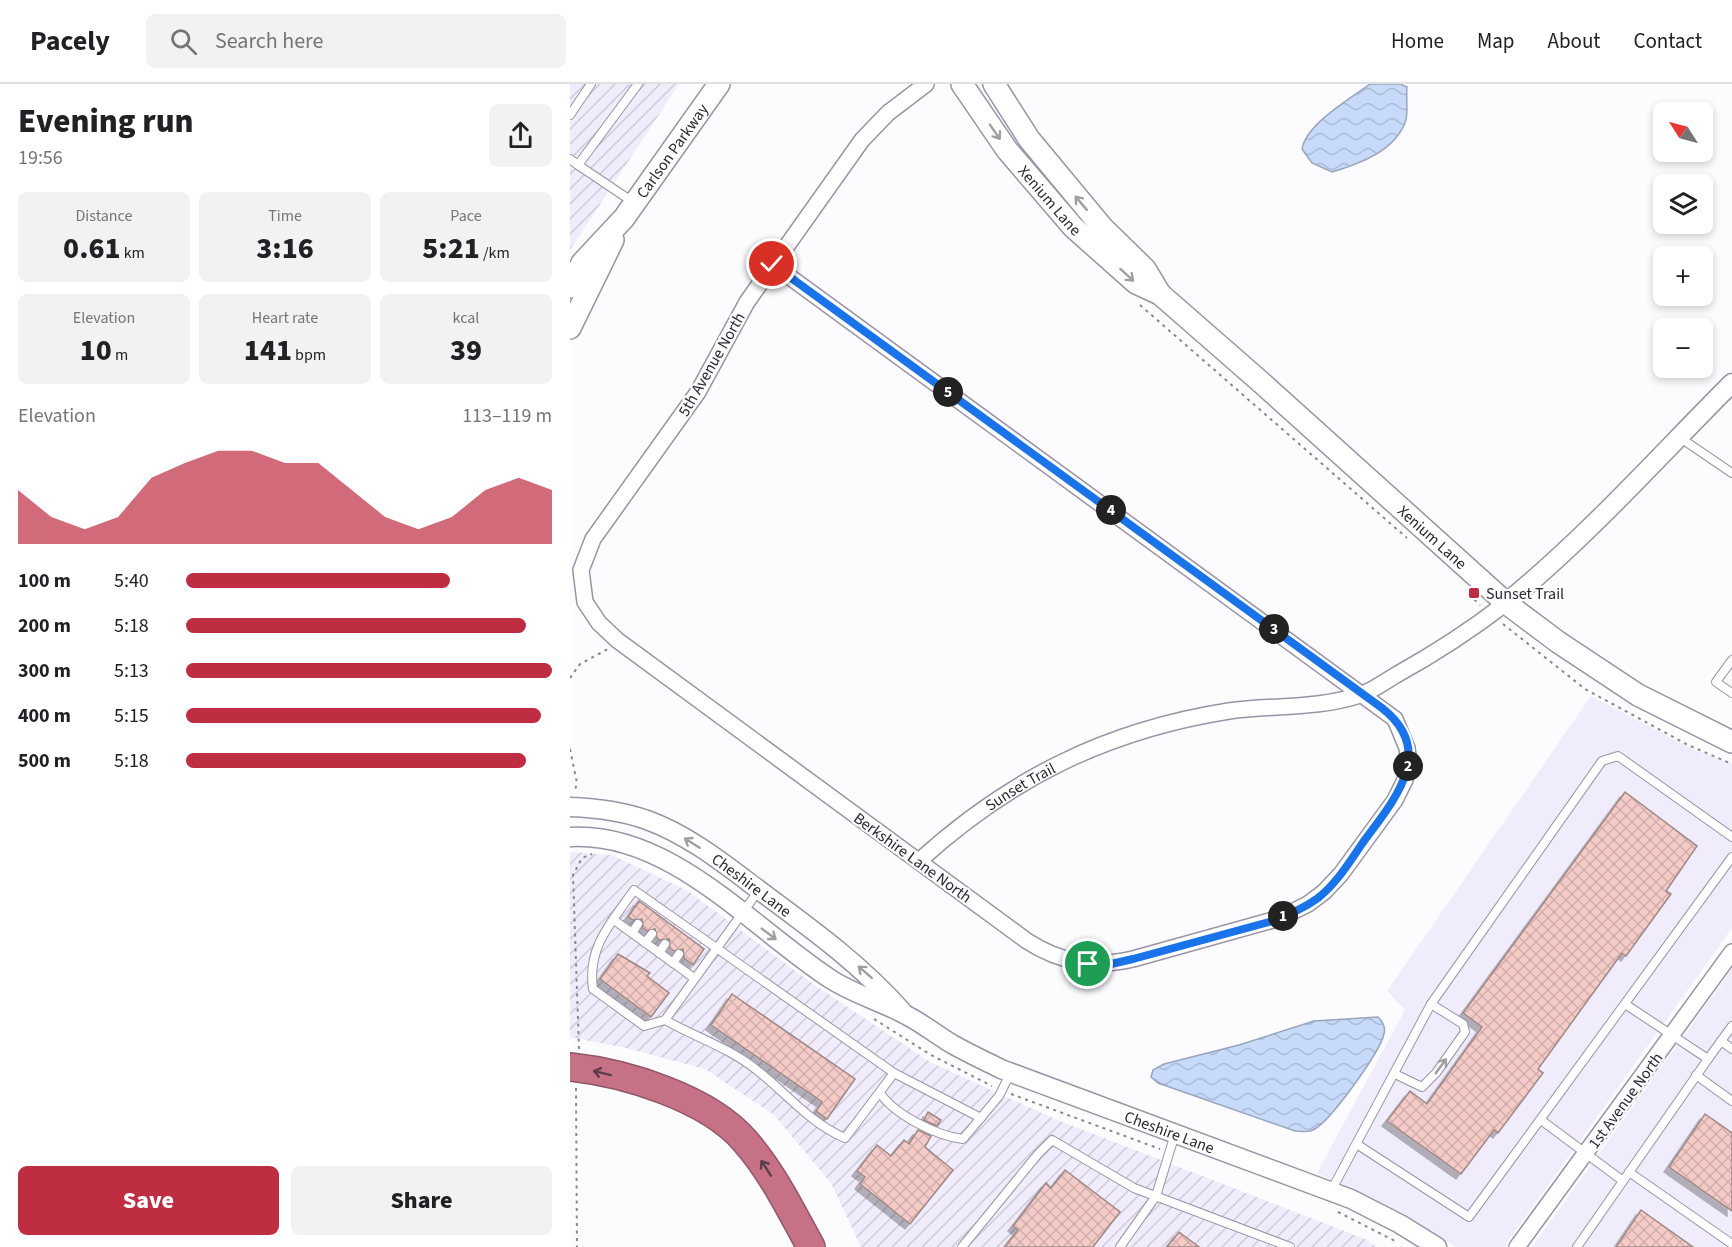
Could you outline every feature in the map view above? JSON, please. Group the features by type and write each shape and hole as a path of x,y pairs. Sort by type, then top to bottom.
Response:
{"highway":[{"path":"570,1067 661,1089 699,1105 721,1119 744,1139 764,1164 811,1247"}],"main road":[{"name":"Carlson Parkway","path":"570,287 582,263 629,211 719,84"},
{"name":"Xenium Lane","path":"962,84 1007,150 1073,227 1136,283 1160,294 1506,603 1558,642 1638,695 1732,742"},
{"name":"Xenium Lane","path":"994,84 1029,139 1102,227 1145,269 1160,294"},
{"name":"Carlson Parkway","path":"570,328 629,211"}],"street":[{"name":"5th Avenue North","path":"593,539 698,392 747,302 772,264 862,140 888,113 926,84"},
{"name":"Berkshire Lane North","path":"593,539 581,570 585,602 599,623 617,640 1037,947 1067,961 1111,964 1280,918 1317,898 1341,874 1401,789 1409,763 1406,740 1399,725 1390,714 772,264"},
{"name":"Sunset Trail","path":"919,861 996,798 1053,766 1109,741 1191,718 1246,709 1316,706 1363,694 1471,630 1555,562 1619,501 1677,436 1732,384"},
{"name":"Cheshire Lane","path":"572,801 656,824 720,861 870,975 906,1014"},
{"name":"Cheshire Lane","path":"570,837 608,839 654,855 696,879 848,989 906,1014 952,1044 1011,1072 1331,1191 1400,1224 1437,1247"},
{"name":"1st Avenue North","path":"1517,1247 1732,952"}],"lane":[{"path":"570,115 591,84"},
{"path":"578,165 639,84"},
{"path":"570,159 629,211"},
{"path":"1677,436 1732,472"},
{"path":"1732,660 1716,682 1732,693"},
{"path":"1331,1191 1358,1145 1431,1004 1602,760 1618,756 1732,837"},
{"path":"1358,1145 1469,1217 1732,857"},
{"path":"759,890 742,914 715,950 694,978 665,1020 644,1026 593,989 590,969 603,935 634,890 651,907 692,937 715,950 894,1073 981,1118"},
{"path":"614,920 694,978"},
{"path":"632,933 638,924"},
{"path":"645,943 652,934"},
{"path":"659,953 665,944"},
{"path":"673,963 679,954"},
{"path":"1395,1074 1422,1087 1436,1074 1465,1032 1463,1024 1431,1004"},
{"path":"1625,1004 1708,1059"},
{"path":"665,1020 710,1041 757,1070 810,1118 845,1138 894,1073"},
{"path":"1577,1247 1732,1026"},
{"path":"1721,1041 1732,1049"},
{"path":"880,1093 901,1113 946,1137 963,1139 999,1096 1011,1072"},
{"path":"1696,1075 1732,1101"},
{"path":"1541,1120 1623,1180"},
{"path":"1120,1247 1156,1196 1175,1133"},
{"path":"962,1247 1052,1140 1134,1188 1290,1247"},
{"path":"1629,1172 1732,1244"}],"path":[{"path":"570,678 580,664 609,648 617,640"},
{"path":"570,749 577,783 572,801"},
{"path":"577,1241 577,1247"}],"shaded area":[{"path":"570,84 679,84 570,250"},
{"path":"1591,696 1693,749 1732,764 1732,928 1504,1247 1456,1247 1401,1212 1317,1173 1405,1010 1387,991"},
{"path":"570,852 612,855 688,891 813,984 930,1062 1055,1119 1365,1239 1377,1247 861,1247 831,1183 774,1115 705,1069 626,1048 570,1037"},
{"path":"1732,969 1732,1247 1532,1247"}],"water":[{"path":"1370,84 1400,84 1407,87 1407,116 1401,131 1385,148 1354,165 1332,172 1312,163 1302,149 1312,130 1330,113"},
{"path":"1378,1017 1385,1031 1374,1055 1342,1101 1321,1124 1311,1131 1295,1131 1158,1083 1151,1077 1153,1070 1164,1064 1239,1045 1314,1021"}],"building":[{"path":"1625,792 1697,846 1666,891 1671,894 1626,956 1622,953 1538,1069 1543,1073 1498,1133 1494,1130 1461,1174 1387,1121 1410,1091 1427,1104 1482,1027 1463,1013"},
{"path":"639,901 704,949 693,965 684,958 683,949 674,951 670,948 669,939 660,940 657,938 655,929 647,931 643,928 642,919 633,920 628,917"},
{"path":"618,954 650,973 647,976 669,993 651,1017 600,979"},
{"path":"732,994 855,1079 827,1119 816,1111 822,1102 711,1025"},
{"path":"928,1112 941,1120 937,1126 924,1120"},
{"path":"1705,1114 1732,1133 1732,1211 1669,1167"},
{"path":"918,1130 931,1136 925,1147 953,1170 910,1224 860,1184 865,1177 857,1171 877,1145 891,1156 904,1140 909,1144"},
{"path":"1065,1170 1120,1212 1093,1247 1005,1247 1018,1230 1013,1226 1046,1183 1051,1188"},
{"path":"1641,1210 1693,1247 1616,1247"},
{"path":"1179,1232 1199,1247 1167,1247"}],"place":[{"name":"Sunset Trail","path":"1474,593"}],"route":[{"path":"772,264 1382,708 1395,719 1403,733 1409,763 1401,789 1341,874 1317,898 1269,922 1133,959 1111,964 1088,964"}]}
